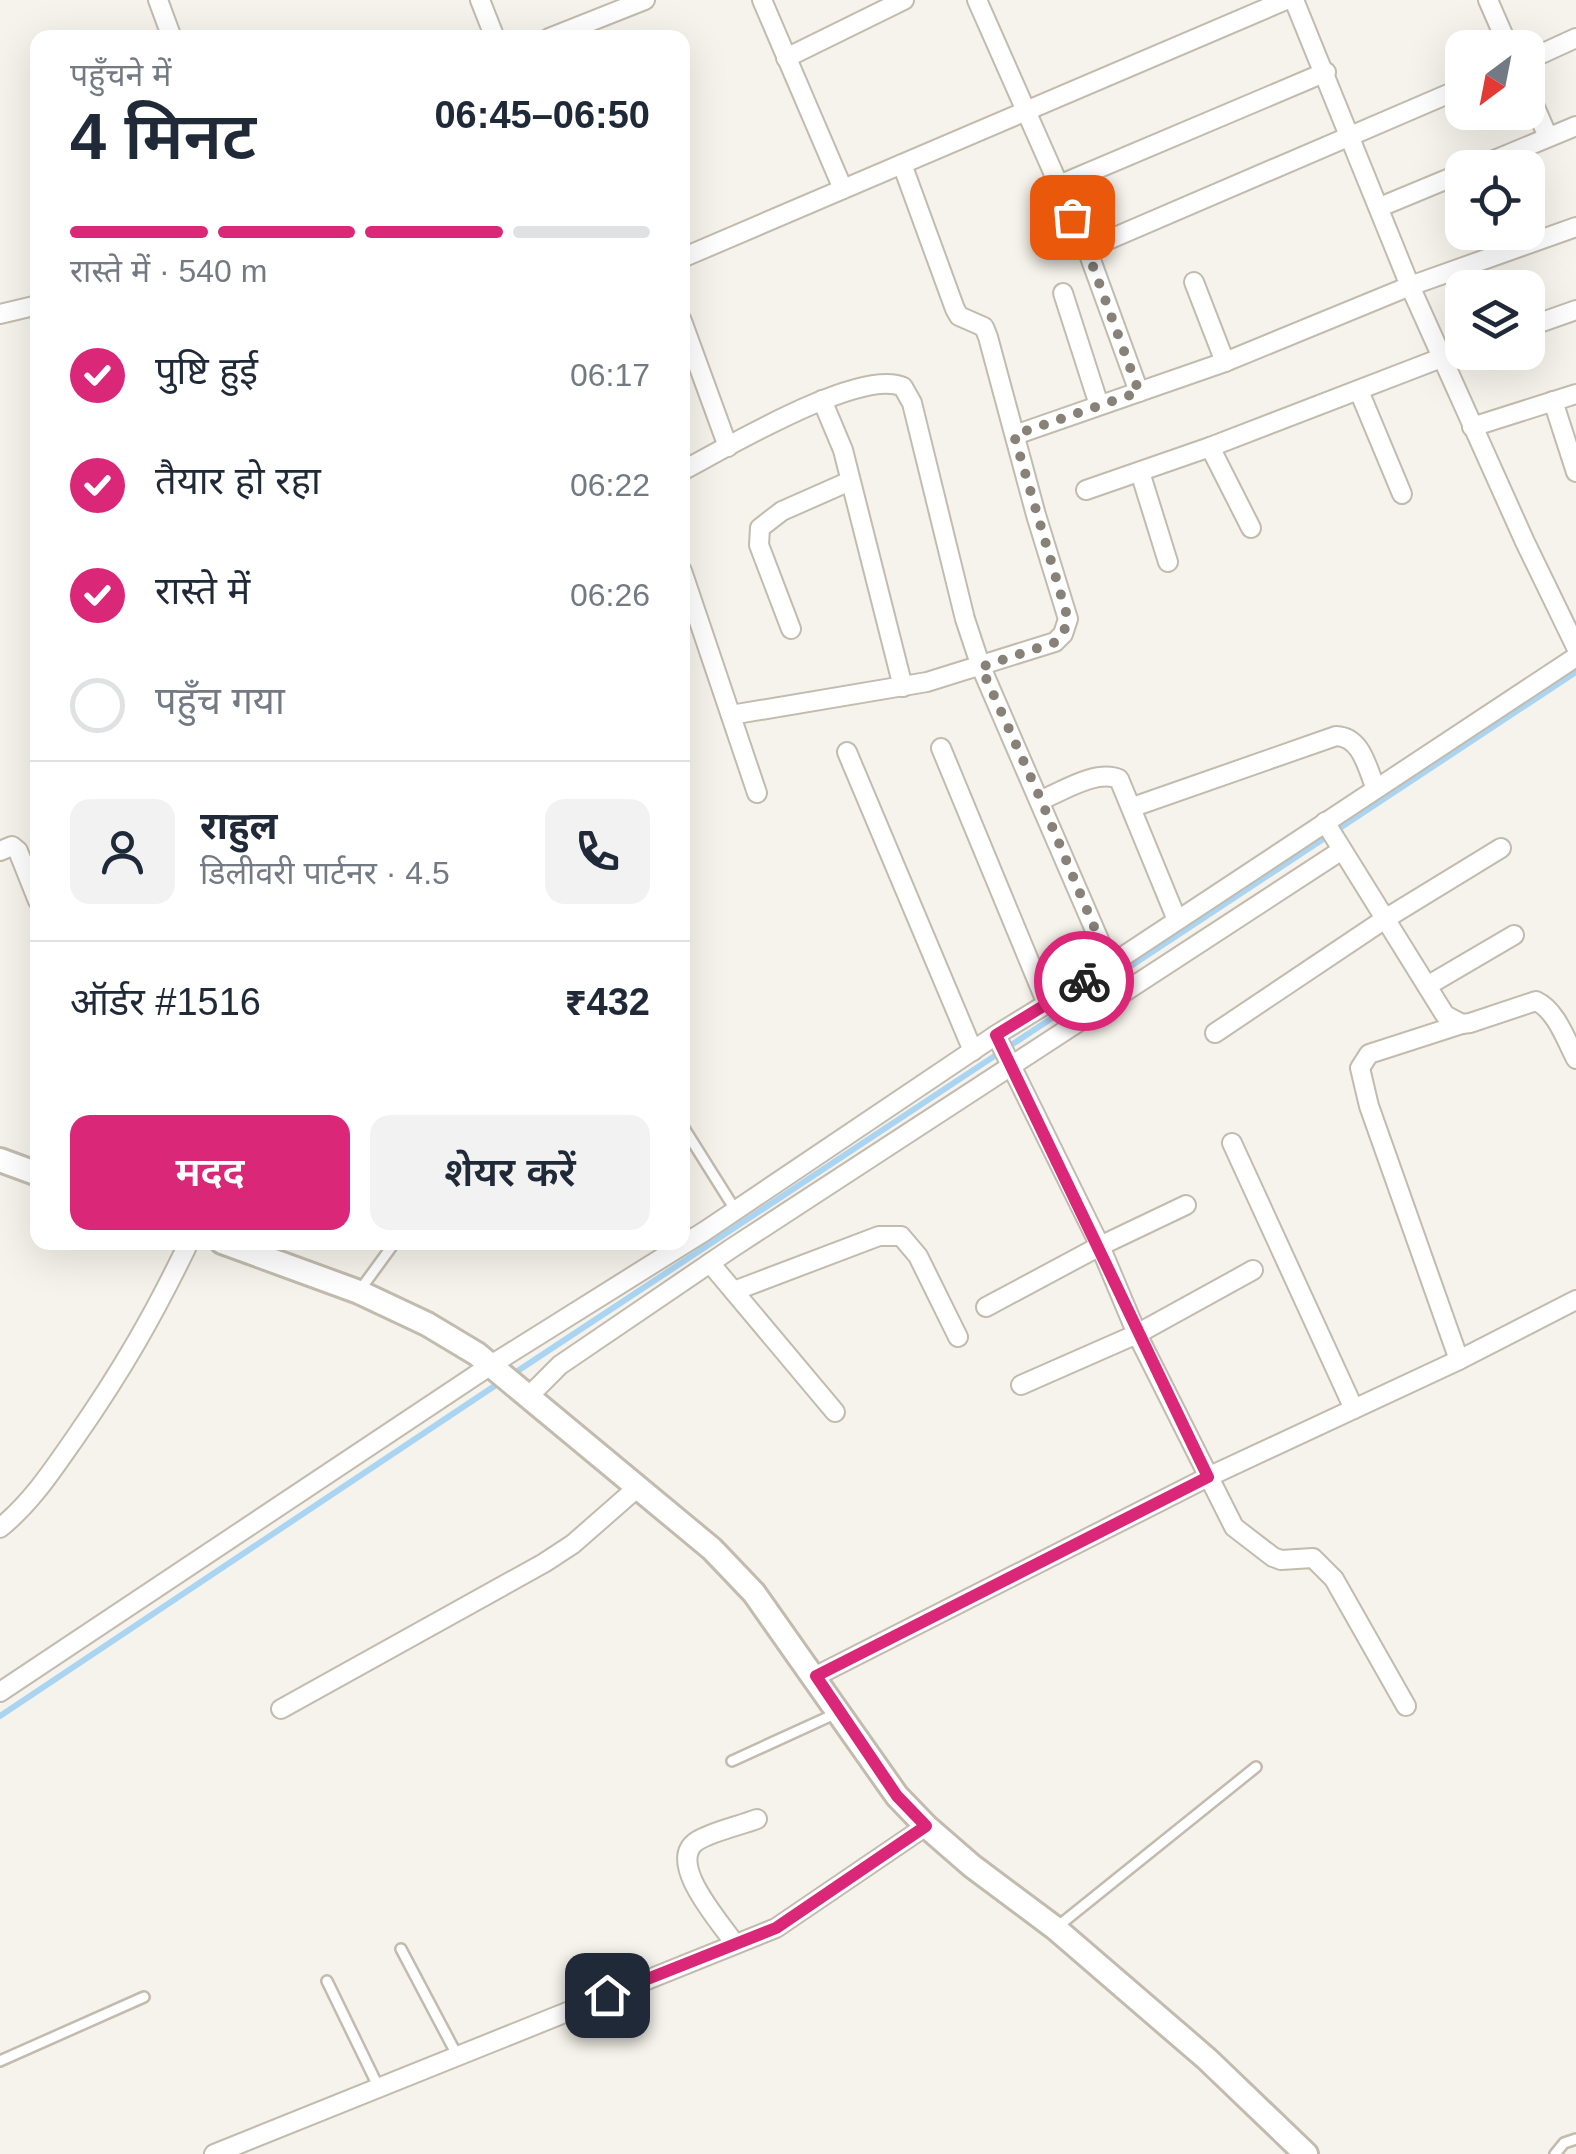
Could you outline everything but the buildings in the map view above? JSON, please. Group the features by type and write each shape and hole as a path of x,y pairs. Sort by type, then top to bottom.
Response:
{"street":[{"path":"158,0 169,30"},
{"path":"480,0 492,30"},
{"path":"569,30 646,0"},
{"path":"762,0 843,190"},
{"path":"786,58 904,0"},
{"path":"977,0 1087,250 1139,392"},
{"path":"690,255 1286,0"},
{"path":"1294,0 1410,286 1576,647"},
{"path":"1488,0 1501,30"},
{"path":"1545,52 1576,38"},
{"path":"1059,185 1326,72"},
{"path":"1087,250 1445,96"},
{"path":"1517,150 1576,126"},
{"path":"1545,130 1548,137"},
{"path":"731,715 903,687 981,667 1056,642 1068,619 988,337 984,328 959,316 955,309 902,164"},
{"path":"1380,207 1445,180"},
{"path":"1014,435 1225,362 1410,286 1576,227"},
{"path":"1194,282 1225,362"},
{"path":"1062,293 1099,406"},
{"path":"0,314 30,307"},
{"path":"1545,321 1576,310"},
{"path":"690,344 728,447"},
{"path":"1086,490 1210,448 1445,357"},
{"path":"690,467 822,400 883,382 896,383 908,393 965,619 981,667 1110,965"},
{"path":"1359,392 1402,494"},
{"path":"1472,427 1576,394"},
{"path":"822,400 843,450 903,687"},
{"path":"1553,401 1576,472"},
{"path":"1210,448 1251,528"},
{"path":"1140,472 1168,562"},
{"path":"791,629 759,545 760,528 782,511 850,481"},
{"path":"690,595 757,793"},
{"path":"526,1393 1004,1050 1334,836 1376,789 1576,657"},
{"path":"1133,807 1336,736 1345,736 1358,746 1376,789"},
{"path":"941,748 1047,1004"},
{"path":"847,752 973,1052"},
{"path":"1041,800 1110,775 1119,779 1177,920"},
{"path":"1334,836 1445,1015 1462,1024"},
{"path":"690,1241 973,1052 1004,1050 1047,1004 1177,920 1334,836"},
{"path":"0,851 12,846 18,851 30,881"},
{"path":"1215,1032 1501,848"},
{"path":"1427,986 1514,934"},
{"path":"1460,1360 1378,1132 1360,1068 1369,1054 1536,1001 1543,1003 1553,1017 1576,1059"},
{"path":"1004,1050 1100,1246 1137,1334 1234,1527 1258,1549 1281,1560 1313,1558 1323,1565 1406,1706"},
{"path":"1232,1143 1354,1409"},
{"path":"0,1160 30,1171"},
{"path":"986,1307 1186,1205"},
{"path":"734,1291 878,1236 902,1236 918,1256 958,1337"},
{"path":"0,1528 40,1489 122,1369 146,1331 185,1250"},
{"path":"244,1250 359,1292 427,1324 526,1393 712,1549 754,1593 897,1796 926,1826 1054,1928 1207,2059 1306,2154"},
{"path":"0,1692 676,1250"},
{"path":"710,1263 835,1412"},
{"path":"1021,1385 1137,1334 1253,1270"},
{"path":"816,1676 1208,1477 1460,1360 1576,1300"},
{"path":"281,1709 544,1563 638,1487"},
{"path":"736,1944 694,1884 685,1860 688,1850 698,1841 757,1819"},
{"path":"214,2154 776,1928 926,1826"}],"lane":[{"path":"690,1138 736,1210"},
{"path":"359,1292 389,1250"},
{"path":"732,1760 839,1712"},
{"path":"1054,1928 1256,1767"},
{"path":"402,1949 457,2055"},
{"path":"327,1980 378,2086"},
{"path":"0,2061 144,1997"},
{"path":"1555,2154 1564,2143 1576,2139"}],"waterway":[{"path":"513,1374 1576,672"},
{"path":"0,1716 502,1381"}],"way so far":[{"path":"1072,217 1139,392 1014,435 1068,619 1056,642 981,667 1110,965 1084,981"}],"route":[{"path":"607,1995 776,1928 926,1826 897,1796 816,1676 1208,1477 996,1035 1084,981"}]}
